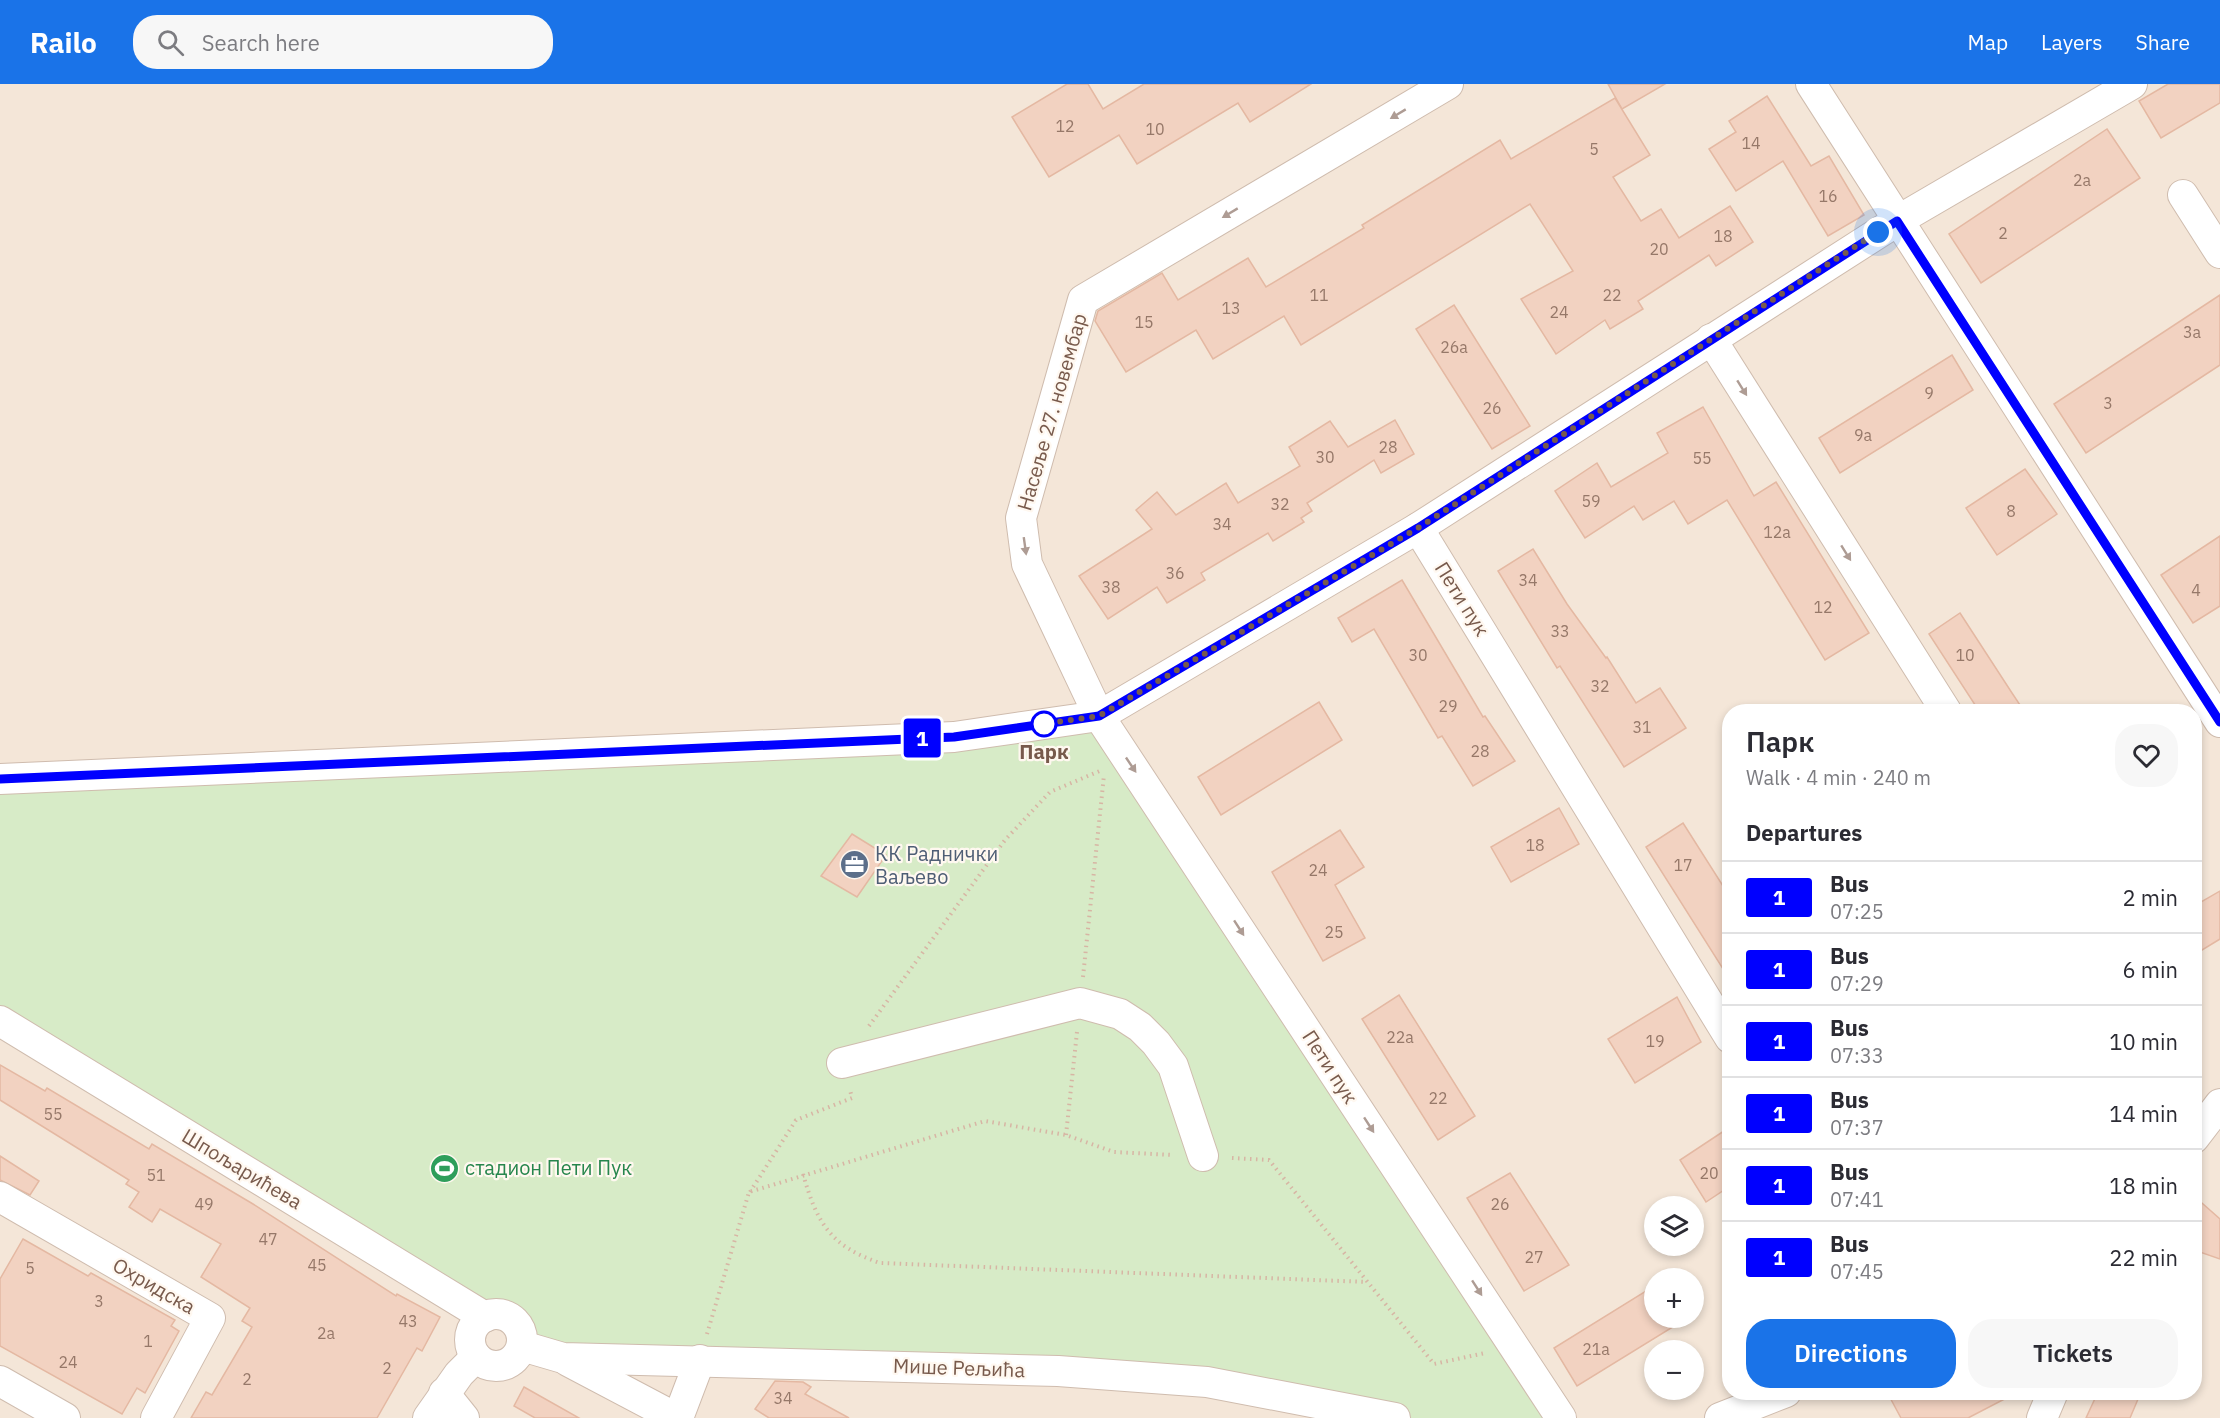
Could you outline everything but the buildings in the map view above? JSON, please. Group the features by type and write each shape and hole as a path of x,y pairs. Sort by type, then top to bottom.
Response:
{"street":[{"name":"Насеље 27. новембар","path":"1099,716 1027,564 1021,518 1083,300 1448,84"},
{"path":"1810,84 2220,722"},
{"path":"0,779 954,737 1099,716 1418,528 1897,221 2132,84"},
{"path":"2183,195 2220,253"},
{"path":"1711,339 1942,704"},
{"name":"Пети пук","path":"1418,528 1722,1025"},
{"name":"Пети пук","path":"1099,716 1561,1418"},
{"path":"842,1063 1080,1003 1120,1014 1140,1027 1156,1043 1173,1066 1203,1156"},
{"name":"Шпољарићева","path":"0,1021 485,1317"},
{"name":"Охридска","path":"0,1197 210,1318 156,1418"},
{"path":"501,1315 509,1318 520,1330 522,1346 514,1360 506,1364 491,1366 476,1357 470,1343 471,1335 478,1322 485,1317 501,1315"},
{"name":"Мише Рељића","path":"522,1346 563,1358 1058,1371 1207,1382 1395,1418"},
{"path":"428,1418 444,1393 476,1357"},
{"path":"563,1358 677,1418 700,1360"},
{"path":"0,1381 51,1415"},
{"path":"444,1393 464,1418"},
{"path":"1720,1418 1766,1400"},
{"path":"2042,1418 2050,1400"}],"path":[{"path":"700,1360 749,1192 796,1120 852,1098 842,1063 1005,840 1050,792 1105,769 1066,1136"},
{"path":"749,1192 803,1174 985,1122 1066,1136 1114,1152 1269,1160 1434,1364 1515,1347"},
{"path":"803,1174 813,1209 825,1229 840,1244 859,1256 880,1263 1368,1282"}],"shaded area":[{"path":"0,84 2220,84 2220,1418 0,1418"}],"green space":[{"path":"1099,716 1561,1418 1395,1418 1207,1382 522,1346 521,1333 511,1320 493,1315 0,1021 0,779"}],"bus line":[{"name":"1","path":"0,779 954,737 1099,716 1418,528 1897,221 2220,722"}],"place":[{"name":"Парк","path":"1044,724"},
{"name":"КК Раднички Ваљево","path":"854,865"},
{"name":"стадион Пети Пук","path":"444,1168"}],"route":[{"path":"1044,724 1036,725 1099,716 1378,552 1878,232"}]}
